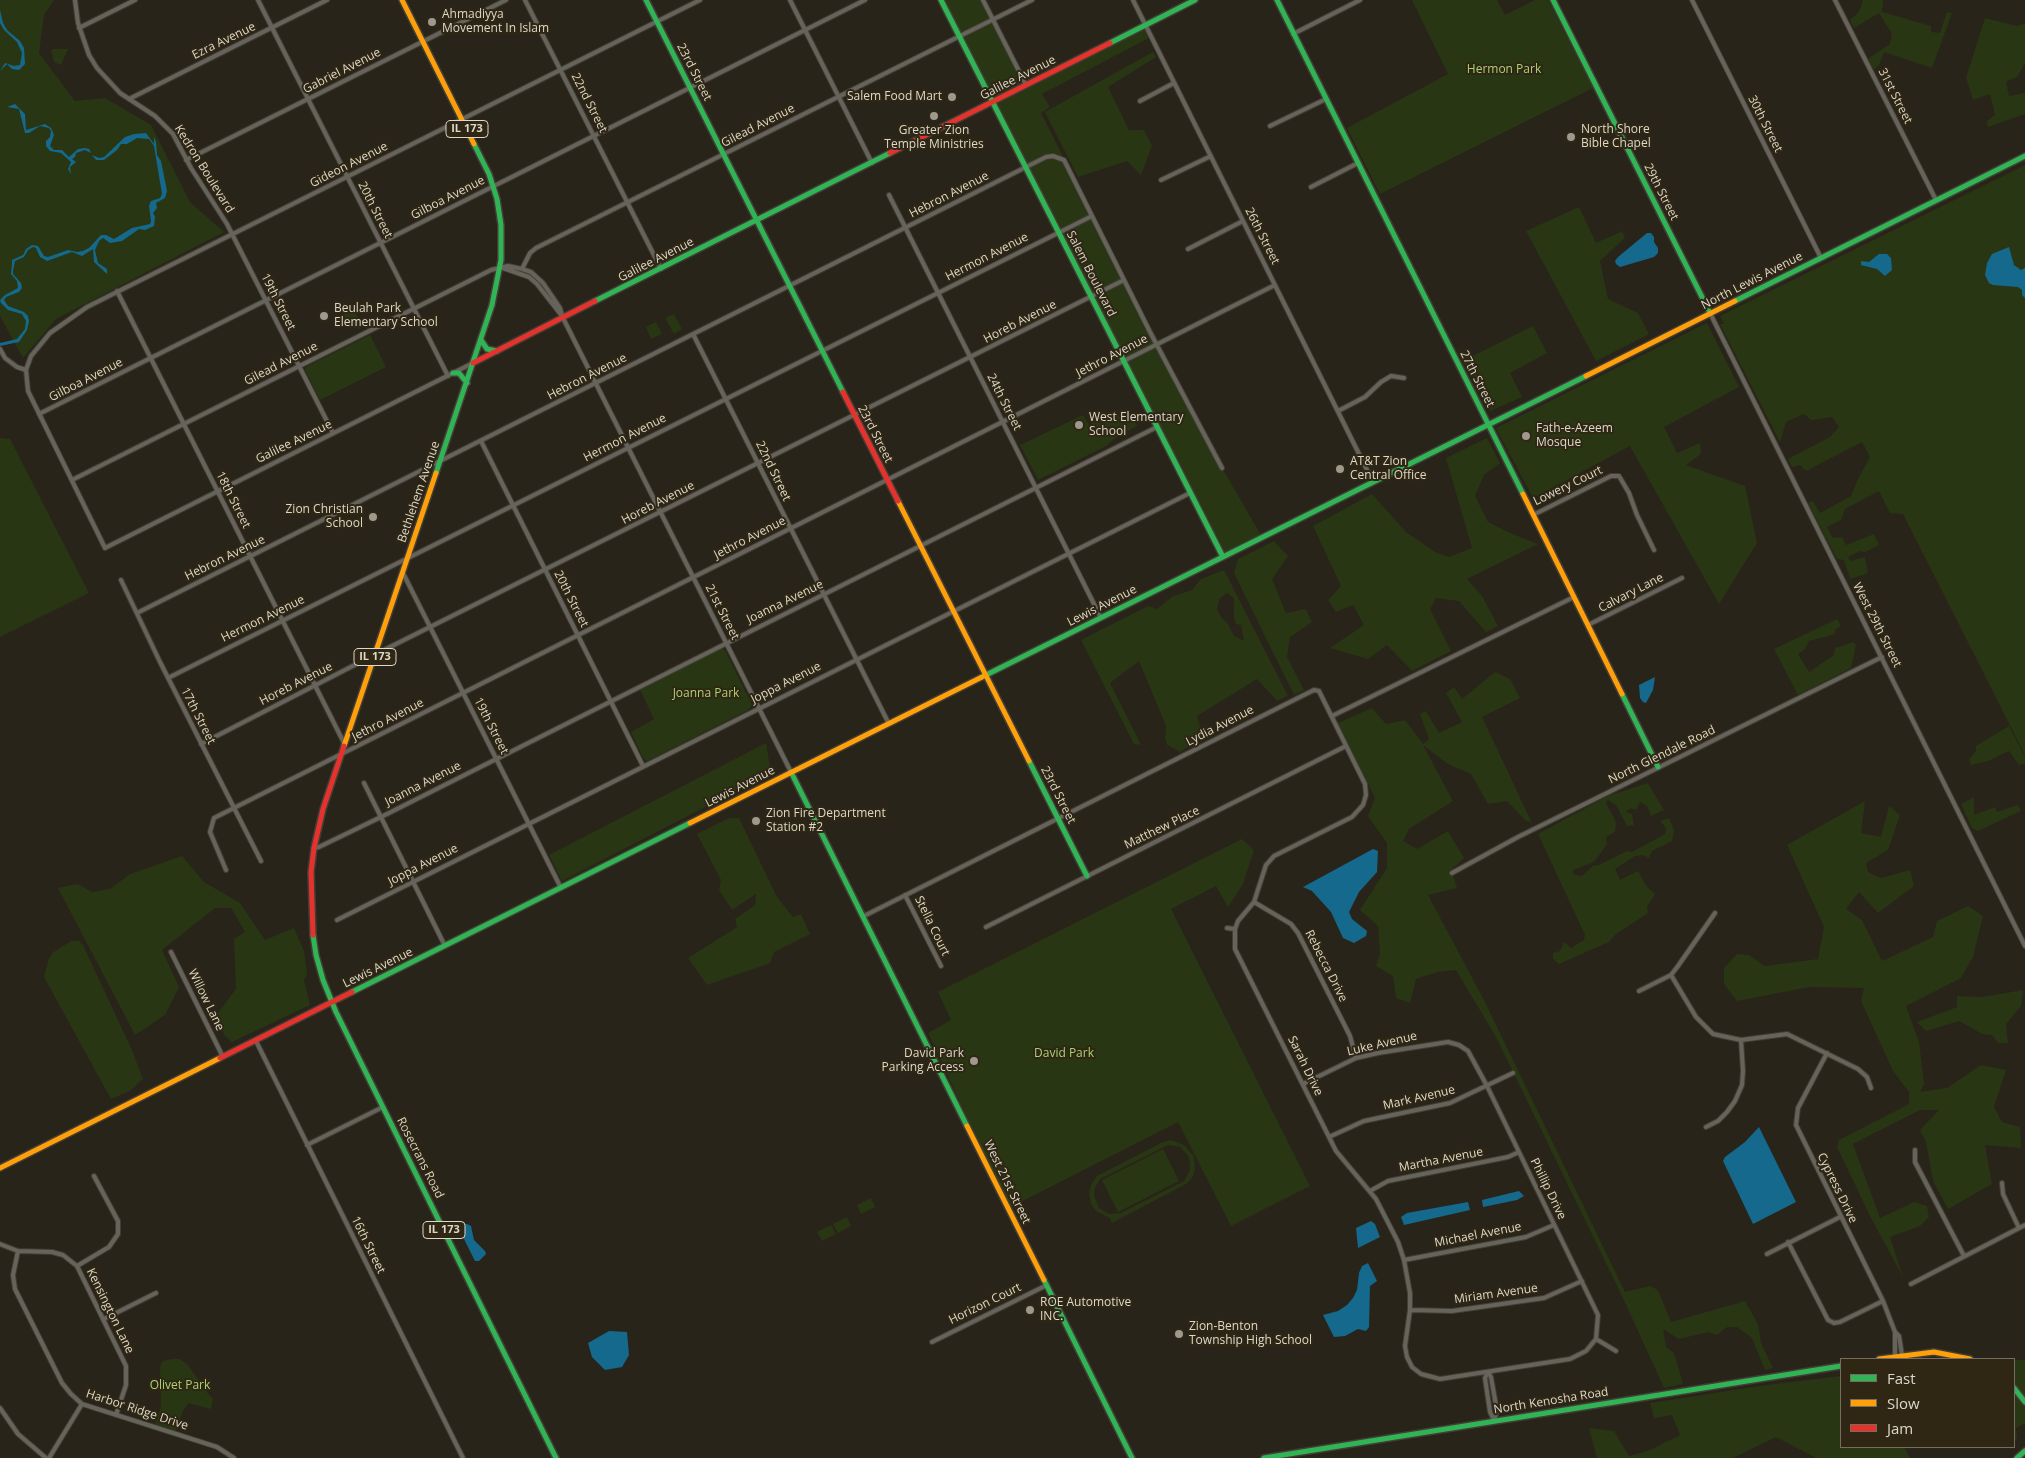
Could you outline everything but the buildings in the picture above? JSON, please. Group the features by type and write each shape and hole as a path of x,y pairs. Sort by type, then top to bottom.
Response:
{"street":[{"name":"Kedron Boulevard","path":"75,0 79,28 86,48 97,68 120,94 155,116 166,126 232,234"},
{"path":"79,28 135,0"},
{"name":"20th Street","path":"258,0 414,309 450,375"},
{"name":"Ezra Avenue","path":"130,99 328,0"},
{"name":"Bethlehem Avenue","path":"331,1002 323,980 313,940 310,901 314,848 323,809 481,340 494,297 500,267 501,224 493,187 482,159 402,0"},
{"name":"Gabriel Avenue","path":"186,160 506,0"},
{"name":"22nd Street","path":"526,0 661,269"},
{"name":"23rd Street","path":"646,0 1087,876"},
{"name":"Gideon Avenue","path":"26,370 31,356 50,332 71,316 117,291 700,0"},
{"path":"790,0 872,163"},
{"name":"Gilboa Avenue","path":"39,414 866,0"},
{"name":"Salem Boulevard","path":"942,0 1223,557"},
{"path":"983,0 1026,85"},
{"name":"Gilead Avenue","path":"72,480 491,270 508,266 522,269 530,253 536,248 1032,0"},
{"name":"26th Street","path":"1133,0 1373,482"},
{"name":"Galilee Avenue","path":"72,480 105,548 1195,0"},
{"name":"27th Street","path":"1277,0 1658,768"},
{"path":"1293,34 1360,0"},
{"name":"29th Street","path":"1553,0 1710,313"},
{"name":"30th Street","path":"1692,0 1821,258"},
{"name":"31st Street","path":"1836,0 1936,200"},
{"path":"1140,101 1174,83"},
{"path":"1270,126 1326,99"},
{"path":"1161,180 1211,156"},
{"name":"North Lewis Avenue","path":"1488,424 2025,156"},
{"name":"Hebron Avenue","path":"137,613 1046,157 1057,157 1064,160 1092,216"},
{"path":"1312,187 1358,163"},
{"name":"24th Street","path":"888,195 1101,618"},
{"path":"1092,216 1222,468"},
{"name":"Hermon Avenue","path":"168,678 1092,216"},
{"path":"1188,249 1243,221"},
{"name":"19th Street","path":"232,234 333,433"},
{"name":"21st Street","path":"500,267 529,278 541,288 563,318"},
{"name":"21st Street","path":"522,269 531,272 543,283 556,301 864,916"},
{"name":"Horeb Avenue","path":"201,744 376,654 662,513 1124,280"},
{"name":"Jethro Avenue","path":"211,826 214,818 1275,285"},
{"name":"18th Street","path":"117,291 345,744"},
{"name":"West 29th Street","path":"1710,313 2025,946"},
{"name":"22nd Street","path":"693,334 889,724"},
{"path":"481,340 487,349 497,351"},
{"path":"0,349 5,358 17,367 26,370 26,385 72,480"},
{"path":"450,375 459,373 467,382"},
{"path":"1338,411 1365,396 1391,376 1404,378"},
{"name":"Lewis Avenue","path":"0,1168 1488,424"},
{"name":"Joanna Avenue","path":"314,848 381,817 1157,427"},
{"name":"20th Street","path":"481,441 643,766"},
{"name":"Lowery Court","path":"1533,515 1611,476 1619,476 1629,493 1654,550"},
{"name":"Joppa Avenue","path":"337,920 1190,493"},
{"name":"19th Street","path":"403,573 561,888"},
{"name":"Calvary Lane","path":"1588,625 1682,578"},
{"name":"17th Street","path":"121,580 168,678 261,861"},
{"path":"1227,928 1235,929 1238,921 1254,902 1266,865 1274,856 1352,817 1363,805 1366,795 1365,784 1332,716 1574,597"},
{"name":"North Glendale Road","path":"1452,873 1518,837 1882,656"},
{"name":"Lydia Avenue","path":"864,916 1314,690 1319,691 1332,716"},
{"name":"Matthew Place","path":"986,927 1346,746"},
{"path":"364,783 445,946"},
{"path":"204,824 211,826 211,838 226,870"},
{"name":"Stella Court","path":"905,895 941,966"},
{"name":"Rebecca Drive","path":"1254,902 1291,924 1298,933 1350,1036 1356,1058"},
{"path":"1639,991 1671,974 1715,913"},
{"name":"West 21st Street","path":"864,916 1132,1458"},
{"name":"Sarah Drive","path":"1235,929 1235,949 1328,1137 1345,1163 1370,1191 1388,1220 1404,1260 1410,1310 1405,1346 1407,1357 1412,1367 1421,1374 1440,1379 1488,1372"},
{"name":"Willow Lane","path":"171,952 223,1057"},
{"path":"1671,974 1696,1017 1713,1034 1741,1040 1786,1034 1858,1069 1867,1077 1871,1088"},
{"name":"Rosecrans Road","path":"331,1002 556,1458"},
{"name":"16th Street","path":"256,1040 463,1458"},
{"path":"1706,1128 1718,1121 1727,1112 1735,1101 1742,1085 1741,1040"},
{"name":"Luke Avenue","path":"1303,1084 1356,1058 1448,1042 1459,1045 1468,1051"},
{"name":"Phillip Drive","path":"1468,1051 1487,1086 1598,1315 1596,1339"},
{"name":"Cypress Drive","path":"1827,1053 1798,1108 1796,1125 1883,1301 1895,1332 1895,1356"},
{"name":"Mark Avenue","path":"1328,1137 1364,1121 1450,1103 1513,1073"},
{"path":"308,1145 383,1108"},
{"path":"1916,1150 1915,1162 1964,1256"},
{"name":"Martha Avenue","path":"1370,1191 1388,1181 1508,1157 1518,1152"},
{"path":"77,1266 109,1247 118,1234 118,1221 94,1176"},
{"path":"2002,1183 2003,1194 2019,1228"},
{"path":"1767,1254 1840,1217"},
{"name":"Michael Avenue","path":"1404,1260 1526,1237 1554,1225"},
{"path":"1911,1284 2025,1225"},
{"path":"1788,1242 1828,1320 1834,1323 1840,1322 1883,1301"},
{"name":"Kensington Lane","path":"0,1244 18,1251 52,1252 63,1255 77,1266 123,1359 127,1372 126,1385 116,1415"},
{"name":"Harbor Ridge Drive","path":"18,1251 13,1274 18,1296 62,1383 71,1394 82,1404 217,1447 234,1458"},
{"name":"Miriam Avenue","path":"1410,1310 1452,1311 1544,1298 1582,1281"},
{"name":"Horizon Court","path":"932,1342 1047,1285"},
{"path":"104,1319 156,1293"},
{"name":"Cypress Drive","path":"1895,1332 1899,1336 1902,1355"},
{"path":"1494,1420 1490,1412 1485,1378 1488,1372 1578,1356 1586,1351 1596,1339 1616,1350"},
{"path":"1884,1358 1942,1352 1966,1358"},
{"name":"North Kenosha Road","path":"1264,1458 1840,1366"},
{"path":"2015,1389 2025,1402"},
{"path":"0,1408 18,1434 47,1458 82,1404"},
{"path":"2017,1458 2025,1451"}],"green space":[{"path":"0,0 54,0 44,15 39,53 75,101 105,98 151,125 190,202 224,232 56,319 23,358 0,316"},
{"path":"942,0 983,0 1026,85 1145,25 1151,37 1042,94 1050,107 1041,113 1157,344 1222,468 1262,537 1223,557"},
{"name":"Hermon Park","path":"1412,0 1497,0 1505,15 1535,0 1548,0 1593,88 1380,194 1347,128 1448,74"},
{"path":"1863,0 1883,0 1882,12 1931,26 1931,32 1940,33 1947,12 1952,13 1932,68 1884,52 1879,65 1874,70 1868,59 1890,44 1892,34 1879,13 1854,28 1850,20 1859,12"},
{"path":"1985,18 2017,26 2025,23 2025,63 2018,76 2006,82 2009,96 2025,93 2025,114 1988,127 1987,121 1995,115 1990,94 1973,100 1966,78"},
{"path":"53,49 68,49 61,65 54,62 51,51"},
{"path":"1153,52 1156,57 1108,87 1129,130 1144,130 1152,146 1141,175 1127,161 1078,177 1045,112"},
{"path":"2025,165 2025,755 1903,514 1890,513 1879,491 1845,509 1841,520 1827,527 1833,538 1842,537 1846,545 1874,534 1879,545 1848,557 1850,561 1865,557 1868,573 1850,579 1844,560 1837,559 1808,503 1813,501 1820,513 1851,496 1870,457 1862,442 1806,471 1800,465 1792,467 1788,459 1830,437 1839,427 1832,417 1811,420 1804,414 1786,422 1780,442 1720,324 1724,324 1720,316"},
{"path":"1579,207 1596,243 1622,231 1625,238 1600,261 1608,299 1638,313 1649,334 1596,361 1526,231"},
{"path":"354,309 361,328 358,329 356,325 349,329 342,315"},
{"path":"674,314 682,329 674,334 665,318"},
{"path":"656,322 662,334 651,339 646,327"},
{"path":"1707,323 1739,387 1664,427 1677,453 1700,443 1701,454 1686,465 1745,486 1757,543 1719,604 1630,446 1533,498 1496,428"},
{"path":"1533,326 1547,353 1510,373 1522,397 1490,411 1463,361"},
{"path":"370,335 386,367 320,400 305,370 306,367"},
{"path":"1116,410 1120,417 1128,413 1132,419 1125,424 1134,419 1137,426 1118,436 1106,446 1038,480 1020,445 1083,415 1089,425"},
{"path":"0,438 10,439 89,593 0,637"},
{"path":"1487,438 1500,463 1484,475 1475,496 1488,522 1538,544 1467,579 1482,596 1498,626 1486,632 1459,601 1436,598 1430,609 1451,651 1412,671 1387,645 1368,659 1330,648 1364,625 1353,605 1336,612 1328,600 1341,586 1313,526 1372,494 1406,532 1435,552 1449,557 1472,548 1446,458"},
{"path":"1274,541 1288,556 1272,579 1286,613 1306,609 1312,622 1290,637 1287,657 1304,690 1294,695 1234,573 1238,559"},
{"path":"1224,570 1288,696 1277,701 1257,679 1197,716 1203,736 1180,752 1167,745 1165,738 1166,726 1139,661 1110,683 1141,745 1134,744 1081,640 1148,606 1157,609 1173,596 1192,590 1201,579","holes":["1227,593 1234,598 1234,617 1236,624 1241,625 1244,641 1234,636 1217,609 1220,598"]},
{"path":"1837,619 1841,626 1835,630 1835,634 1809,641 1805,649 1798,654 1809,672 1834,655 1835,648 1853,642 1856,645 1851,668 1798,695 1774,649"},
{"name":"Joanna Park","path":"721,649 725,650 752,705 748,710 647,761 643,758 631,732 654,719 640,690"},
{"path":"1495,672 1510,679 1520,698 1482,717 1532,823 1525,820 1507,801 1488,804 1471,774 1448,764 1423,745 1453,801 1409,829 1403,841 1417,849 1448,831 1464,858 1451,870 1457,888 1428,895 1485,1002 1625,1292 1650,1286 1658,1290 1671,1322 1745,1301 1758,1324 1761,1343 1773,1368 1765,1370 1752,1338 1737,1327 1727,1327 1717,1335 1708,1332 1679,1339 1663,1329 1666,1347 1674,1353 1683,1384 1664,1388 1622,1296 1496,1037 1456,970 1437,972 1416,979 1410,1003 1396,998 1393,976 1376,966 1380,954 1378,926 1360,910 1387,868 1387,843 1368,816 1375,798 1338,723 1372,708 1386,724 1405,720 1423,744 1429,739 1420,714 1426,711 1439,733 1462,722 1446,693 1454,687 1462,699"},
{"path":"2009,726 2025,757 2025,763 2019,765 2009,751 1988,761 1971,765 1969,759 1976,751 1976,746"},
{"path":"766,743 771,773 562,881 549,855"},
{"path":"1648,783 1664,810 1651,816 1647,806 1640,802 1636,810 1630,808 1626,812 1632,814 1634,825 1627,826 1616,805 1608,800 1606,803 1616,822 1615,832 1606,837 1607,844 1594,862 1573,870 1573,874 1582,876 1593,866 1599,865 1627,851 1632,852 1665,834 1666,828 1660,821 1669,818 1674,830 1672,841 1652,851 1649,858 1643,855 1635,856 1615,869 1620,880 1638,871 1646,886 1655,894 1647,907 1648,913 1616,934 1609,942 1559,964 1553,959 1553,953 1560,951 1564,942 1571,948 1584,940 1585,935 1538,834 1608,796"},
{"path":"1974,797 1974,815 1995,807 1997,812 2018,805 2021,811 1978,831 1972,828 1961,804"},
{"path":"1865,801 1861,833 1881,837 1889,806 1900,815 1888,850 1866,863 1868,872 1881,878 1910,870 1914,886 1878,913 1859,892 1846,909 1862,920 1882,961 1933,937 1937,921 1968,906 1983,916 1973,957 1961,978 1906,1006 1919,1042 1924,1084 1920,1092 1947,1088 1981,1065 2006,1070 1994,1107 2002,1122 2020,1127 2021,1148 1985,1145 1992,1184 1948,1209 1933,1181 1926,1142 1920,1130 1939,1110 1920,1110 1853,1144 1880,1218 1914,1202 1927,1206 1929,1217 1920,1226 1890,1237 1903,1277 1871,1218 1837,1147 1839,1140 1909,1104 1909,1092 1893,1071 1861,1001 1864,988 1810,987 1737,1001 1724,984 1724,968 1737,954 1749,955 1765,966 1818,959 1824,927 1787,845"},
{"path":"729,818 739,818 777,897 793,917 801,914 810,934 774,952 770,963 707,985 688,958 737,927 735,919 755,905 756,894 732,910 719,890 721,880 697,834"},
{"name":"David Park","path":"1242,839 1254,850 1243,884 1228,907 1216,886 1171,909 1310,1186 1231,1226 1178,1122 1009,1208 928,1033 951,1020 938,992"},
{"path":"182,856 204,882 240,903 265,940 294,928 304,951 307,974 304,980 310,1005 232,1042 225,1036 215,1017 236,989 234,939 245,932 231,908 215,908 162,950 179,987 165,1015 135,1035 58,888 78,884 92,892 110,889 130,874"},
{"path":"71,941 79,941 83,945 132,1050 143,1079 130,1091 111,1099 44,977 52,953"},
{"path":"2023,990 2021,1006 2006,1024 2008,1043 1998,1043 1992,1035 1982,1034 1959,1021 1926,1031 1917,1022 1957,1007 1957,996 1983,997"},
{"path":"1171,1140 1184,1145 1194,1156 1195,1170 1192,1178 1186,1184 1112,1223 1110,1218 1096,1211 1091,1204 1089,1193 1091,1185 1097,1176 1161,1143","holes":["1168,1145 1180,1147 1189,1157 1190,1170 1184,1181 1121,1213 1109,1214 1099,1208 1094,1195 1095,1188 1100,1179"]},
{"path":"1163,1149 1179,1181 1118,1212 1102,1180"},
{"path":"871,1198 875,1207 861,1214 857,1205"},
{"path":"847,1217 851,1226 838,1233 833,1224"},
{"path":"831,1225 836,1234 822,1241 817,1232"},
{"name":"Olivet Park","path":"180,1359 188,1365 213,1398 211,1409 188,1403 182,1413 176,1431 155,1425 161,1406 160,1366 163,1361"},
{"path":"2015,1360 2025,1360 2025,1423 2016,1428 2017,1438 2015,1440"},
{"path":"1840,1376 1840,1448 1905,1448 1910,1458 1816,1458 1776,1437 1733,1458 1597,1458 1589,1428 1614,1431 1629,1456 1648,1451 1680,1435 1672,1415 1654,1418 1650,1403 1766,1385"}],"water":[{"path":"0,10 7,30 20,41 24,48 25,64 19,70 12,69 7,64 0,71 5,63 14,66 20,65 22,53 17,42 4,30 0,23"},
{"path":"15,104 25,114 26,130 45,124 51,128 54,135 50,146 54,150 62,150 69,157 78,149 89,149 91,153 85,150 76,153 72,159 76,162 70,167 71,174 68,169 71,162 61,153 50,151 46,146 46,141 50,137 51,131 49,128 40,126 29,133 25,133 19,109 7,107"},
{"path":"146,133 154,144 154,137 156,142 157,155 161,161 167,191 165,198 156,203 157,208 153,213 155,217 154,226 145,230 139,229 122,241 110,243 103,238 99,241 95,250 98,263 107,269 107,274 94,262 93,249 82,256 72,252 47,261 40,257 36,248 33,247 28,250 24,257 15,261 13,271 22,288 19,292 6,297 4,300 8,306 24,312 28,316 27,330 19,342 0,346 0,343 17,339 25,329 26,321 22,314 8,310 0,300 18,288 17,281 11,274 12,260 23,255 26,249 32,245 38,246 44,256 48,257 68,250 83,251 89,248 101,235 114,239 132,228 150,224 149,206 151,201 160,198 162,194 154,146 149,139 137,138 127,144 121,144 117,150 104,160 96,160 92,155 99,158 104,157 125,137"},
{"path":"1647,233 1651,233 1654,237 1654,242 1658,248 1658,253 1654,257 1620,267 1616,264 1615,261 1618,257"},
{"path":"2009,247 2014,265 2021,270 2025,268 2025,298 2022,295 2022,290 2018,287 1993,285 1989,283 1985,275 1987,263 1992,254"},
{"path":"1879,254 1887,254 1891,258 1892,270 1885,276 1877,269 1861,265 1861,261 1869,262"},
{"path":"1655,677 1653,690 1646,703 1643,702 1640,698 1639,685"},
{"path":"1373,849 1378,851 1377,872 1359,892 1349,912 1352,919 1367,931 1366,936 1354,943 1343,938 1331,912 1312,891 1303,887"},
{"path":"1759,1127 1796,1202 1753,1224 1723,1161 1725,1157 1745,1142"},
{"path":"1519,1191 1524,1196 1517,1200 1483,1207 1482,1200"},
{"path":"1468,1202 1470,1210 1404,1225 1401,1217 1407,1213"},
{"path":"1371,1221 1375,1224 1380,1237 1358,1248 1356,1228"},
{"path":"463,1224 471,1226 474,1240 485,1251 486,1254 479,1261 475,1261 461,1233"},
{"path":"1368,1263 1377,1281 1370,1286 1369,1327 1366,1331 1358,1329 1345,1336 1334,1337 1323,1315 1338,1311 1347,1305 1357,1290 1359,1273 1362,1266"},
{"path":"609,1331 627,1332 629,1355 622,1367 605,1370 592,1357 588,1343"}],"traffic: fast":[{"path":"646,0 843,392"},
{"path":"941,0 1223,557"},
{"path":"1110,43 1195,0"},
{"path":"1277,0 1523,494"},
{"path":"1553,0 1710,313"},
{"path":"436,473 492,305 501,260 501,225 497,199 489,174 474,144"},
{"path":"595,301 890,153"},
{"path":"1735,301 2025,156"},
{"path":"481,340 487,349 497,351"},
{"path":"453,373 459,373 467,383"},
{"path":"982,677 1586,376"},
{"path":"1622,694 1658,767"},
{"path":"1029,761 1087,876"},
{"path":"791,772 967,1126"},
{"path":"352,992 690,823"},
{"path":"313,935 323,980 336,1012 556,1458"},
{"path":"1044,1280 1132,1458"},
{"path":"1264,1458 1840,1366"},
{"path":"2015,1389 2025,1402"},
{"path":"2017,1458 2025,1451"}],"traffic: slow":[{"path":"402,0 474,144"},
{"path":"1586,376 1735,301"},
{"path":"344,746 436,473"},
{"path":"1523,494 1622,694"},
{"path":"898,501 1029,761"},
{"path":"690,823 982,677"},
{"path":"0,1168 220,1058"},
{"path":"967,1126 1044,1280"},
{"path":"1887,1358 1934,1352 1965,1358"}],"traffic: jam":[{"path":"890,153 1110,43"},
{"path":"473,363 595,301"},
{"path":"843,392 898,501"},
{"path":"313,935 311,872 314,848 323,809 344,746"},
{"path":"220,1058 352,992"}],"place":[{"name":"Ahmadiyya Movement In Islam","path":"432,22"},
{"name":"Salem Food Mart","path":"952,97"},
{"name":"Greater Zion Temple Ministries","path":"934,116"},
{"name":"North Shore Bible Chapel","path":"1571,137"},
{"name":"Beulah Park Elementary School","path":"324,316"},
{"name":"West Elementary School","path":"1079,425"},
{"name":"Fath-e-Azeem Mosque","path":"1526,436"},
{"name":"AT&T Zion Central Office","path":"1340,469"},
{"name":"Zion Christian School","path":"373,517"},
{"name":"Zion Fire Department Station #2","path":"756,821"},
{"name":"David Park Parking Access","path":"974,1061"},
{"name":"ROE Automotive INC.","path":"1030,1310"},
{"name":"Zion-Benton Township High School","path":"1179,1334"}]}
